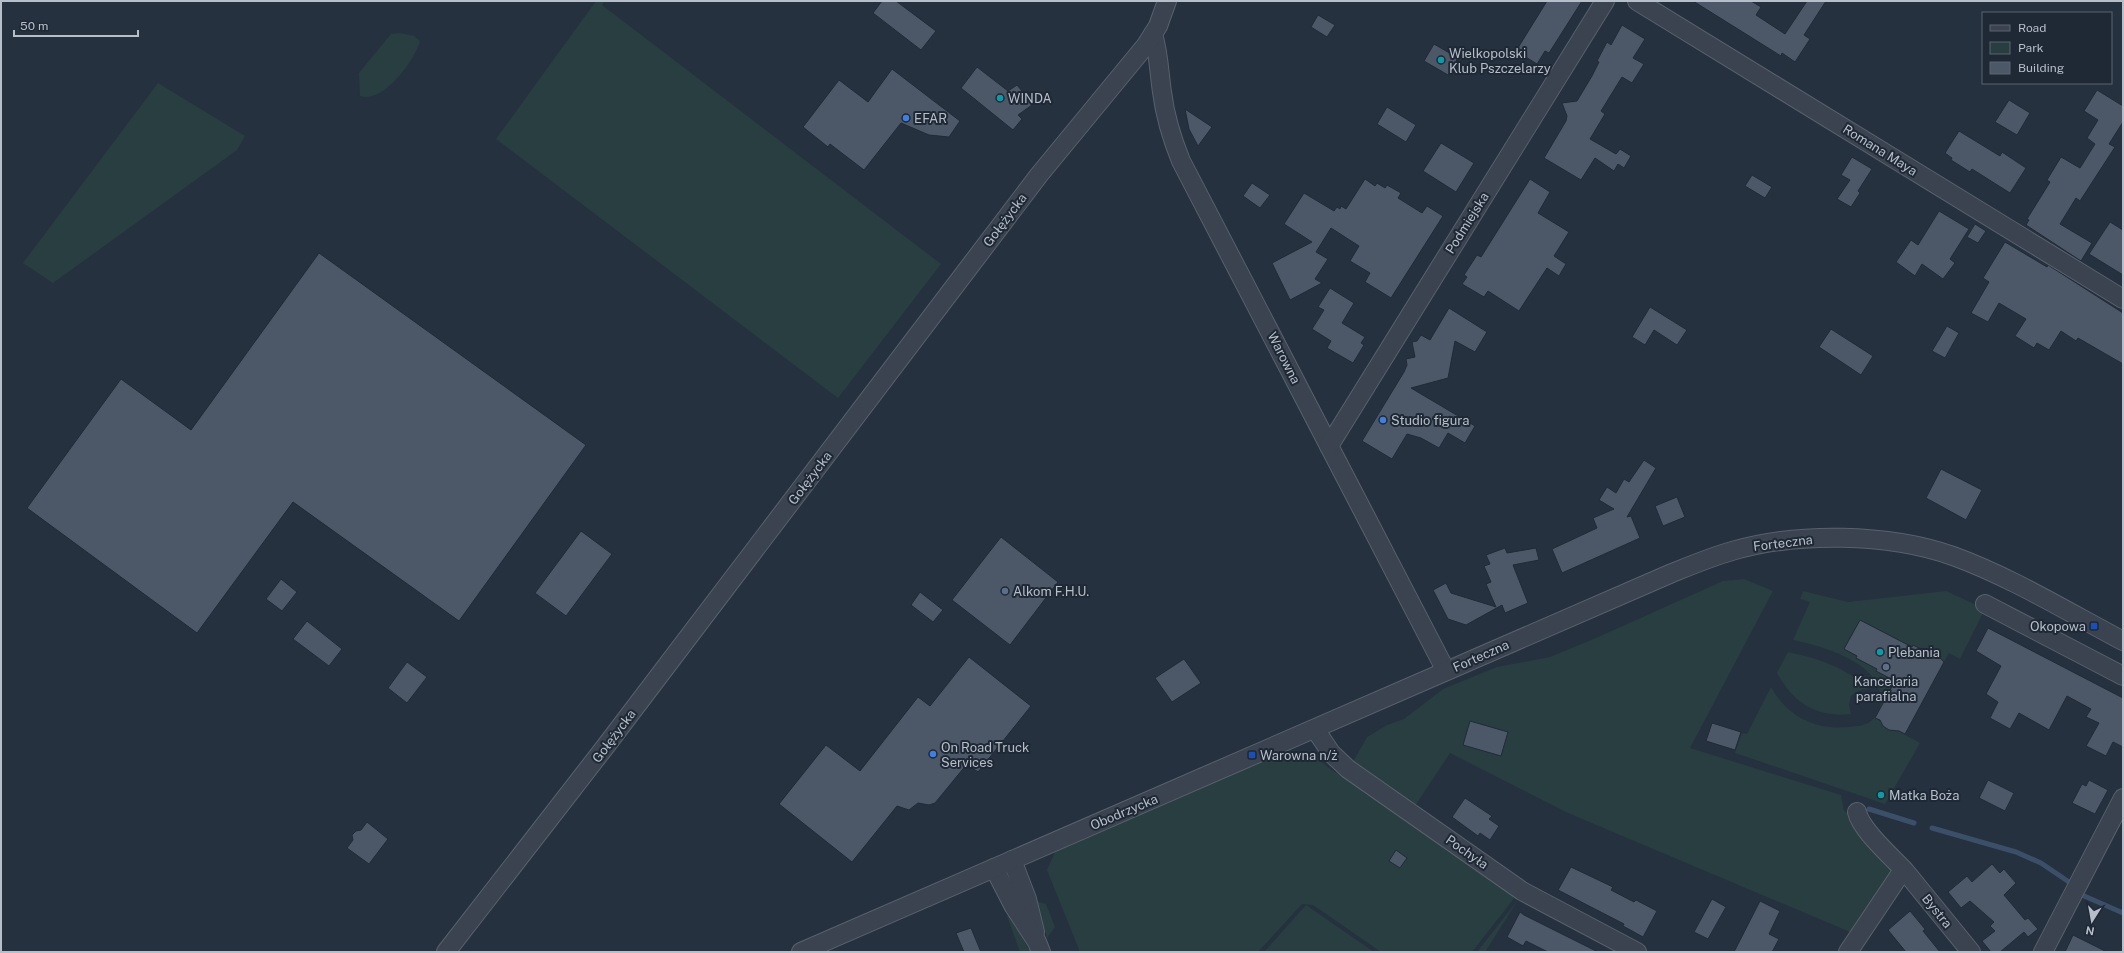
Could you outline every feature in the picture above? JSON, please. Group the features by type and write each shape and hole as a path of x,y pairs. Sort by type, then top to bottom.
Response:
{"street":[{"name":"Gołężycka","path":"446,952 605,747 1039,175 1153,34 1167,1"},
{"name":"Podmiejska","path":"1329,446 1605,1"},
{"name":"Romana Maya","path":"1637,1 2123,299"},
{"name":"Warowna","path":"1153,34 1160,62 1165,112 1176,149 1446,671"},
{"name":"Forteczna","path":"1446,671 1702,561 1733,550 1796,540 1833,538 1871,538 1953,556 1982,568 2123,641"},
{"path":"1985,604 2123,676"},
{"name":"Obodrzycka","path":"801,952 1446,671"},
{"name":"Pochyła","path":"1315,729 1331,753 1348,769 1522,891 1637,952"},
{"path":"2043,952 2123,798"},
{"name":"Bystra","path":"1857,812 1861,821 1971,952"},
{"path":"1012,860 1027,899 1039,947"},
{"path":"994,868 1013,905 1039,947"},
{"path":"1848,952 1903,870"}],"green space":[{"path":"596,1 605,1 602,5 941,264 838,398 496,139"},
{"path":"400,33 414,36 420,41 412,59 397,79 388,87 369,97 360,96 359,73 391,34"},
{"path":"158,83 245,136 237,150 53,283 23,263"},
{"path":"1744,579 1773,591 1690,748 1841,795 1844,810 1898,870 1855,934 1568,813 1450,753 1415,806 1353,762 1367,737 1387,725 1404,719 1443,689 1497,667 1550,657 1723,581"},
{"path":"1803,591 1848,602 1946,591 1985,609 1960,659 1949,653 1944,662 1931,649 1912,647 1860,620 1844,649 1857,656 1856,658 1878,667 1876,671 1895,681 1879,710 1881,699 1878,686 1871,675 1860,666 1848,658 1833,652 1793,640 1810,602 1800,599"},
{"path":"1788,652 1831,664 1859,681 1868,689 1858,691 1851,696 1849,705 1851,714 1827,714 1817,711 1798,700 1783,684 1777,673"},
{"path":"1771,687 1794,714 1814,724 1849,727 1864,725 1870,722 1877,715 1875,718 1920,743 1885,804 1735,753 1742,733 1747,734"},
{"path":"1290,748 1292,754 1307,752 1313,754 1332,770 1515,897 1472,952 1381,952 1313,905 1302,904 1258,952 1080,952 1047,870 1055,852"},
{"path":"1518,900 1485,952 1477,952"},
{"path":"1036,901 1046,904 1055,927 1047,938"},
{"path":"1306,905 1374,952 1264,952"},
{"path":"1009,913 1030,952 1020,952 1007,916"}],"building":[{"path":"882,1 896,1 936,31 921,50 873,13"},
{"path":"1547,1 1582,1 1549,53 1545,51 1537,64 1516,51"},
{"path":"1693,1 1751,1 1761,7 1756,15 1785,34 1807,1 1826,1 1804,35 1810,39 1795,62 1782,53 1781,56"},
{"path":"1318,15 1335,25 1327,37 1311,27"},
{"path":"1622,25 1645,39 1633,58 1644,64 1632,83 1622,77 1601,111 1605,114 1590,139 1616,154 1620,149 1631,156 1624,168 1618,164 1614,171 1595,158 1581,180 1544,158 1566,121 1567,116 1562,103 1577,101 1592,76 1599,62 1597,61 1607,42 1611,45"},
{"name":"Wielkopolski Klub Pszczelarzy","path":"1434,44 1458,58 1448,75 1424,61"},
{"name":"WINDA","path":"977,67 1008,91 1017,85 1032,105 1018,115 1022,119 1013,130 961,88"},
{"name":"EFAR","path":"892,69 960,121 949,137 929,135 901,123 864,170 830,144 828,147 803,127 839,80 868,102"},
{"path":"2097,90 2123,106 2123,122 2109,144 2115,147 2080,201 2076,198 2060,224 2092,243 2081,261 2026,225 2029,220 2027,219 2050,182 2047,180 2061,157 2080,168 2095,144 2087,138 2098,120 2084,111"},
{"path":"2009,100 2030,113 2017,135 1995,122"},
{"path":"1387,107 1416,125 1406,142 1377,124"},
{"path":"1185,109 1212,127 1198,146 1189,129"},
{"path":"1959,131 2000,156 2002,152 2026,168 2010,193 1972,169 1970,172 1951,160 1952,158 1945,153"},
{"path":"1441,143 1474,163 1456,192 1423,171"},
{"path":"1852,157 1872,169 1858,191 1860,193 1851,207 1837,199 1850,180 1841,175"},
{"path":"1752,175 1772,187 1765,198 1745,186"},
{"path":"1365,179 1375,186 1377,183 1385,188 1387,185 1401,193 1398,198 1422,213 1427,206 1443,216 1391,298 1365,282 1370,273 1350,261 1359,246 1331,228 1316,252 1328,259 1315,279 1322,283 1290,300 1272,263 1312,242 1284,224 1304,193 1334,211 1337,207 1340,209 1341,206 1346,209"},
{"path":"1530,179 1550,192 1538,213 1569,232 1554,256 1566,264 1559,276 1547,268 1519,311 1488,291 1484,297 1462,284 1467,277 1464,275 1477,255 1481,257"},
{"path":"1252,183 1270,195 1260,208 1243,196"},
{"path":"1939,211 1969,229 1950,259 1955,263 1943,279 1922,264 1915,276 1896,262 1911,240 1918,245"},
{"path":"2110,222 2123,230 2123,275 2089,254"},
{"path":"1975,224 1986,231 1978,243 1967,237"},
{"path":"2005,242 2047,267 2048,265 2123,313 2123,364 2078,338 2076,341 2061,331 2049,350 2037,343 2034,348 2015,336 2026,319 1999,303 1988,322 1971,313 1989,282 1983,278"},
{"path":"319,253 586,445 459,621 293,502 197,633 27,508 121,379 191,430"},
{"path":"1330,288 1354,303 1342,323 1365,337 1361,343 1364,345 1353,363 1327,348 1331,341 1312,329 1324,310 1318,307"},
{"path":"1650,307 1687,330 1677,345 1654,330 1645,345 1632,337"},
{"path":"1449,308 1487,332 1475,352 1455,341 1448,378 1411,388 1475,426 1465,443 1448,433 1439,448 1421,438 1407,434 1392,459 1362,441 1404,372 1407,365 1406,359 1415,357 1412,342 1417,341 1421,335 1430,340"},
{"path":"1947,326 1959,333 1945,358 1932,351"},
{"path":"1831,329 1873,356 1861,375 1819,347"},
{"path":"1644,460 1656,468 1627,517 1631,516 1640,538 1562,573 1552,549 1597,528 1593,518 1614,509 1599,500 1607,487 1616,493 1624,479 1629,482"},
{"path":"1941,469 1982,490 1966,520 1926,498"},
{"path":"1677,497 1685,517 1663,526 1655,506"},
{"path":"581,531 612,554 566,616 535,593"},
{"name":"Alkom F.H.U.","path":"1001,537 1058,582 1010,645 952,600"},
{"path":"1505,548 1507,553 1536,548 1539,560 1513,565 1528,603 1505,613 1502,605 1466,625 1448,619 1433,590 1446,583 1451,593 1496,607 1486,584 1491,582 1484,566 1490,564 1486,555"},
{"path":"281,579 297,592 282,611 266,599"},
{"path":"920,592 943,610 933,622 911,605"},
{"path":"1860,620 1912,647 1913,645 1921,649 1931,649 1944,662 1905,734 1899,731 1889,730 1883,726 1880,720 1875,718 1895,681 1876,671 1877,669 1856,658 1857,656 1844,649"},
{"path":"307,621 342,649 329,666 293,639"},
{"path":"1988,628 2123,698 2123,747 2113,742 2106,756 2086,746 2099,723 2086,717 2091,709 2067,696 2049,730 2019,713 2010,729 1990,718 1998,702 1986,694 2001,666 1976,651"},
{"name":"On Road Truck Services","path":"969,657 1031,706 978,772 967,764 935,803 929,805 918,803 909,810 897,806 852,862 779,804 826,745 860,771 918,697 930,706"},
{"path":"1184,659 1201,683 1172,702 1155,678"},
{"path":"407,662 427,677 407,703 388,688"},
{"path":"1470,721 1508,732 1501,756 1463,745"},
{"path":"1712,723 1741,732 1735,750 1706,741"},
{"path":"1988,780 2014,793 2005,811 1979,798"},
{"path":"2089,780 2108,790 2095,814 2072,803 2082,784 2086,786"},
{"path":"1465,798 1492,816 1489,819 1499,826 1490,840 1480,833 1478,836 1452,817"},
{"path":"367,822 388,839 369,864 347,848 353,840 352,835 356,831 361,830"},
{"path":"1396,850 1407,858 1400,868 1389,861"},
{"path":"1992,864 2000,873 2004,869 2016,883 2004,895 2025,920 2028,918 2038,929 2028,937 2024,932 2000,952 1991,952 1982,941 1995,931 1990,926 1994,922 1970,901 1961,908 1948,892 1967,876 1972,882"},
{"path":"1571,867 1613,887 1611,890 1634,902 1636,900 1657,911 1643,937 1623,926 1624,924 1558,890"},
{"path":"1712,899 1726,907 1708,939 1694,932"},
{"path":"1760,901 1780,911 1769,934 1779,939 1772,952 1734,952"},
{"path":"1910,911 1925,929 1923,931 1940,952 1906,952 1888,930"},
{"path":"1520,912 1598,952 1548,952 1526,941 1523,946 1507,937"},
{"path":"971,928 981,952 964,952 956,933"},
{"path":"2073,935 2107,952 2065,952"}],"waterway":[{"path":"1869,809 1914,823"},
{"path":"1932,828 2016,852 2041,863 2069,882"},
{"path":"2082,895 2123,913"}],"place":[{"name":"Wielkopolski Klub Pszczelarzy","path":"1441,60"},
{"name":"WINDA","path":"1000,98"},
{"name":"EFAR","path":"906,118"},
{"name":"Studio figura","path":"1383,420"},
{"name":"Alkom F.H.U.","path":"1005,591"},
{"name":"Okopowa","path":"2094,626"},
{"name":"Plebania","path":"1880,652"},
{"name":"Kancelaria parafialna","path":"1886,667"},
{"name":"On Road Truck Services","path":"933,754"},
{"name":"Warowna n/ż","path":"1252,755"},
{"name":"Matka Boża","path":"1881,795"}]}
